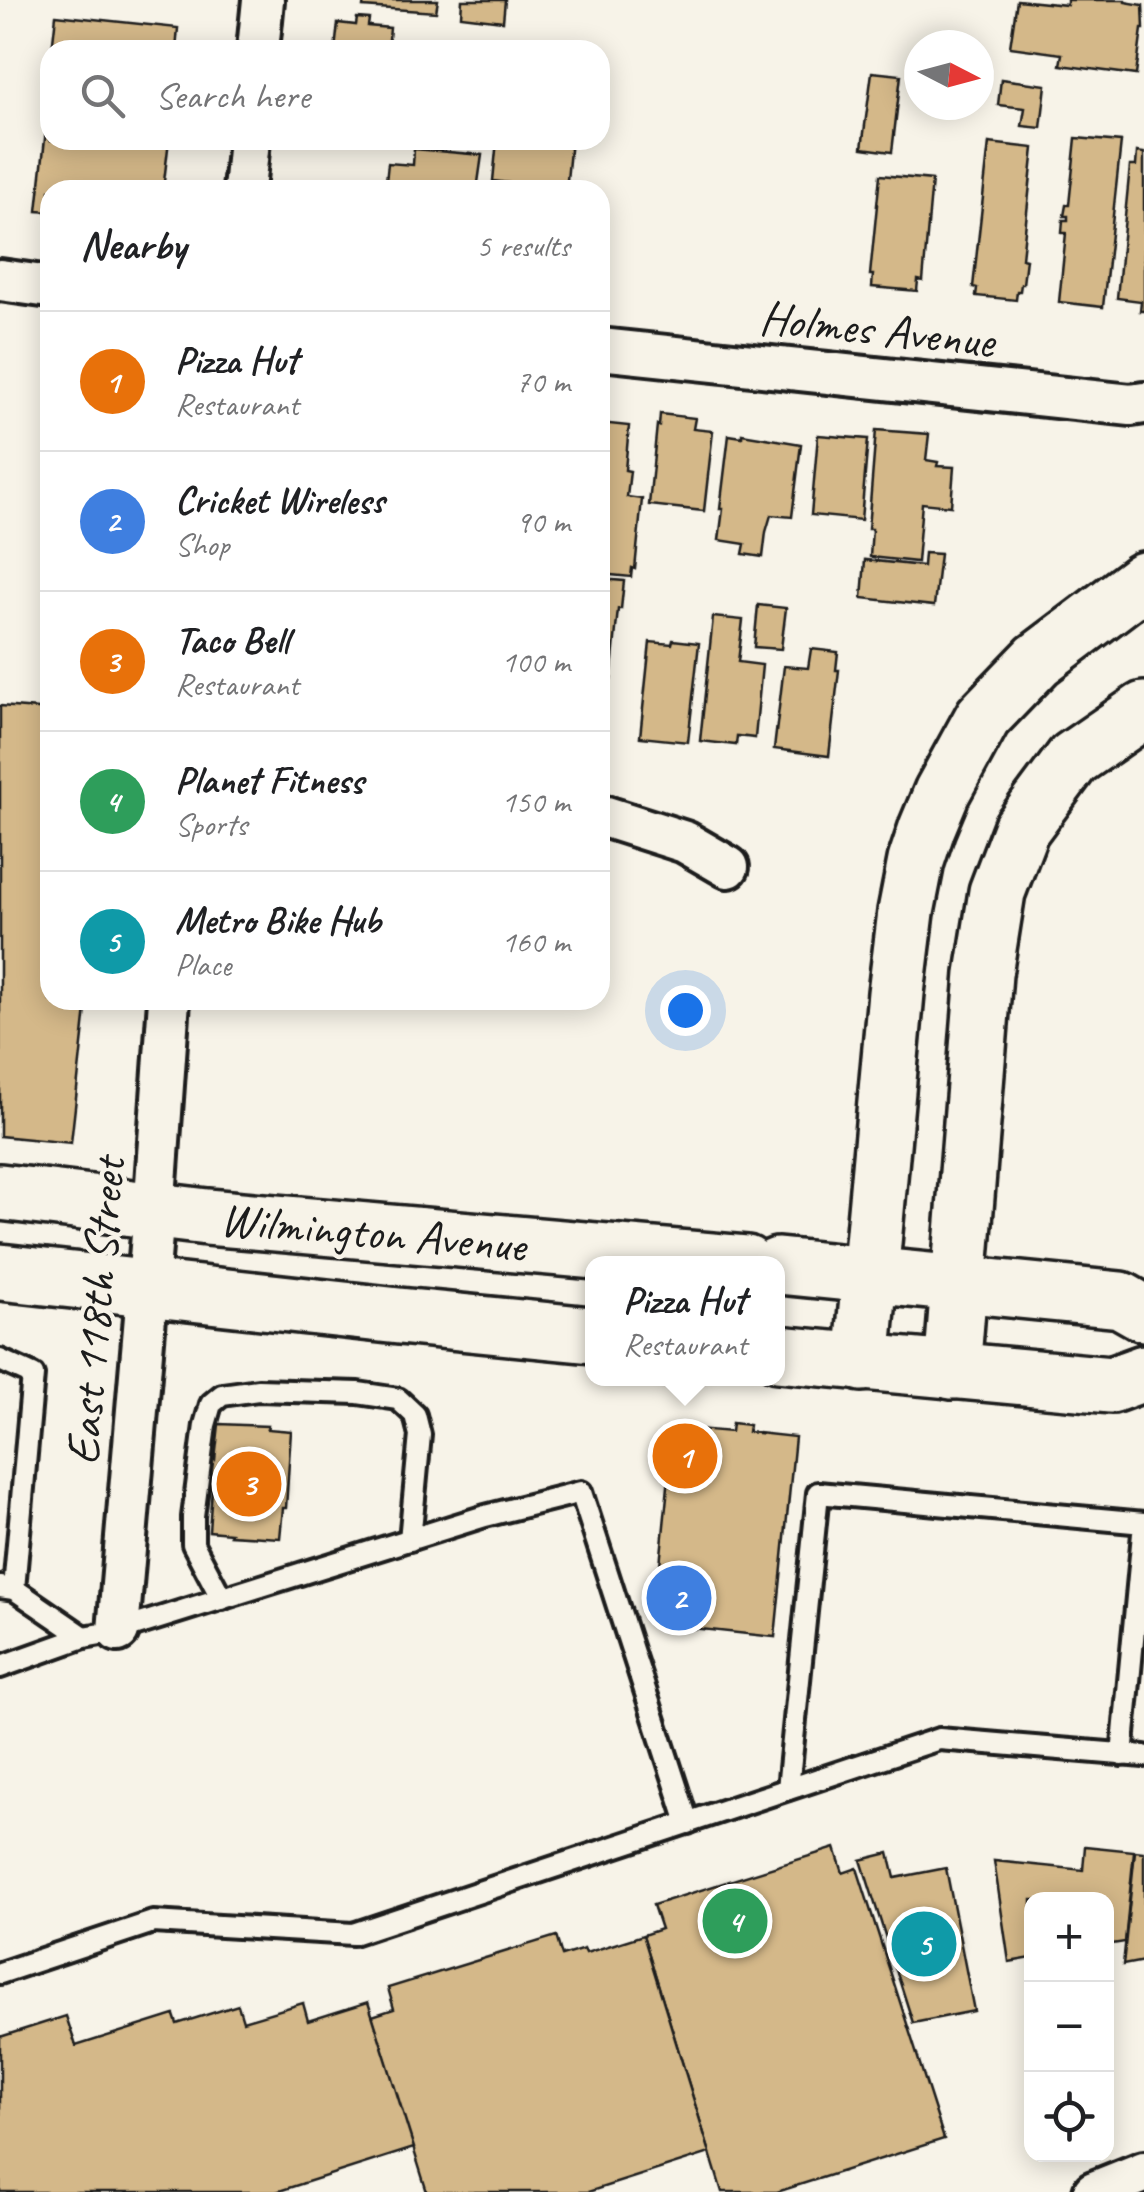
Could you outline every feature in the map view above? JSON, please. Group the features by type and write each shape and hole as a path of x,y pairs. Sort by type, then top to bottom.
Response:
{"main road":[{"path":"862,1362 906,912 927,828 983,717 1038,660 1144,580"},
{"path":"952,1371 984,974 997,892 1021,829 1073,758 1144,710"},
{"name":"Wilmington Avenue","path":"0,1192 154,1212 655,1256"},
{"path":"785,1267 1120,1300 1144,1313"},
{"name":"Wilmington Avenue","path":"0,1272 585,1334"},
{"path":"785,1355 1111,1385 1144,1373"}],"street":[{"path":"259,40 262,0"},
{"path":"245,180 248,150"},
{"path":"0,280 40,286"},
{"name":"Holmes Avenue","path":"610,350 1144,403"},
{"path":"610,816 685,842 728,867"},
{"name":"East 118th Street","path":"101,1634 147,1288 168,1010"},
{"path":"1094,2192 1144,2172"}],"lane":[{"path":"0,1360 33,1375 7,1588 101,1634"},
{"path":"222,1599 194,1544 193,1517 205,1425 211,1404 222,1394 258,1390 358,1393 398,1399 415,1415 420,1435 410,1540"},
{"path":"0,1667 485,1516 581,1492 688,1823"},
{"path":"788,1790 818,1493 1144,1523 1122,1754"},
{"path":"0,1974 153,1922 353,1934 939,1739 1144,1756"}],"building":[{"path":"364,0 438,0 436,12 363,7"},
{"path":"462,0 505,0 503,21 461,16"},
{"path":"1017,0 1067,5 1067,0 1125,0 1143,5 1144,29 1136,75 1060,65 1062,54 1010,47"},
{"path":"56,15 178,28 177,40 53,40"},
{"path":"357,18 369,19 368,26 390,28 389,40 336,40 338,23 356,25"},
{"path":"872,72 901,75 892,152 862,148"},
{"path":"1001,79 1046,85 1041,128 1022,126 1025,108 998,105"},
{"path":"1076,138 1121,142 1103,307 1059,302 1066,233 1062,233 1063,220 1068,220 1064,216 1069,205"},
{"path":"989,143 1034,148 1022,258 1026,259 1023,284 1016,300 976,296 977,288 973,287"},
{"path":"44,150 168,150 164,180 40,180"},
{"path":"414,150 482,155 478,180 386,180 388,163 413,165"},
{"path":"496,150 570,150 567,180 493,180"},
{"path":"1137,152 1144,153 1144,311 1140,311 1141,301 1117,298 1130,166 1136,166"},
{"path":"880,175 932,180 923,281 918,280 917,291 872,287"},
{"path":"660,414 695,418 693,429 713,431 704,511 649,505"},
{"path":"610,424 629,426 627,497 642,499 631,577 610,575"},
{"path":"876,430 929,434 926,460 938,462 937,466 954,467 951,506 922,503 917,562 870,557 872,529 868,529"},
{"path":"729,435 801,444 792,517 771,515 763,557 743,554 745,544 719,540"},
{"path":"818,435 868,439 861,520 811,515"},
{"path":"924,553 940,554 934,606 862,598 865,560 923,566"},
{"path":"610,580 624,581 610,680"},
{"path":"758,605 786,608 781,649 754,647"},
{"path":"713,617 743,620 738,662 762,665 755,738 737,736 736,745 700,741"},
{"path":"673,640 699,643 688,742 640,737 650,642 672,644"},
{"path":"811,649 838,652 829,756 774,749 784,666 808,668"},
{"path":"0,706 40,709 40,1010 86,1010 71,1143 0,1136"},
{"path":"732,1423 749,1425 748,1432 795,1437 775,1637 654,1624 674,1427 731,1432"},
{"path":"219,1424 291,1431 280,1538 209,1531 209,1489"},
{"path":"1085,1846 1134,1851 1125,1942 1114,1944 1114,1892 1024,1892 1024,1959 1009,1962 994,1861 1083,1870"},
{"path":"835,1848 843,1873 857,1868 944,2139 777,2192 722,2192 643,1935 661,1929 653,1905"},
{"path":"1135,1851 1144,1852 1144,1961 1123,1965"},
{"path":"889,1853 895,1878 946,1868 974,2011 913,2023 861,1860"},
{"path":"643,1935 710,2153 588,2192 427,2192 372,2016 394,2009 388,1988 556,1936 562,1956 584,1949 586,1953"},
{"path":"368,2002 414,2148 276,2192 0,2192 0,2037 66,2016 76,2046 174,2015 177,2024 238,2005 243,2021 303,2003 308,2021"}],"place":[{"name":"Pizza Hut","path":"685,1456"},
{"name":"Taco Bell","path":"249,1484"},
{"name":"Cricket Wireless","path":"679,1598"},
{"name":"Planet Fitness","path":"735,1921"},
{"name":"Metro Bike Hub","path":"924,1944"}]}
